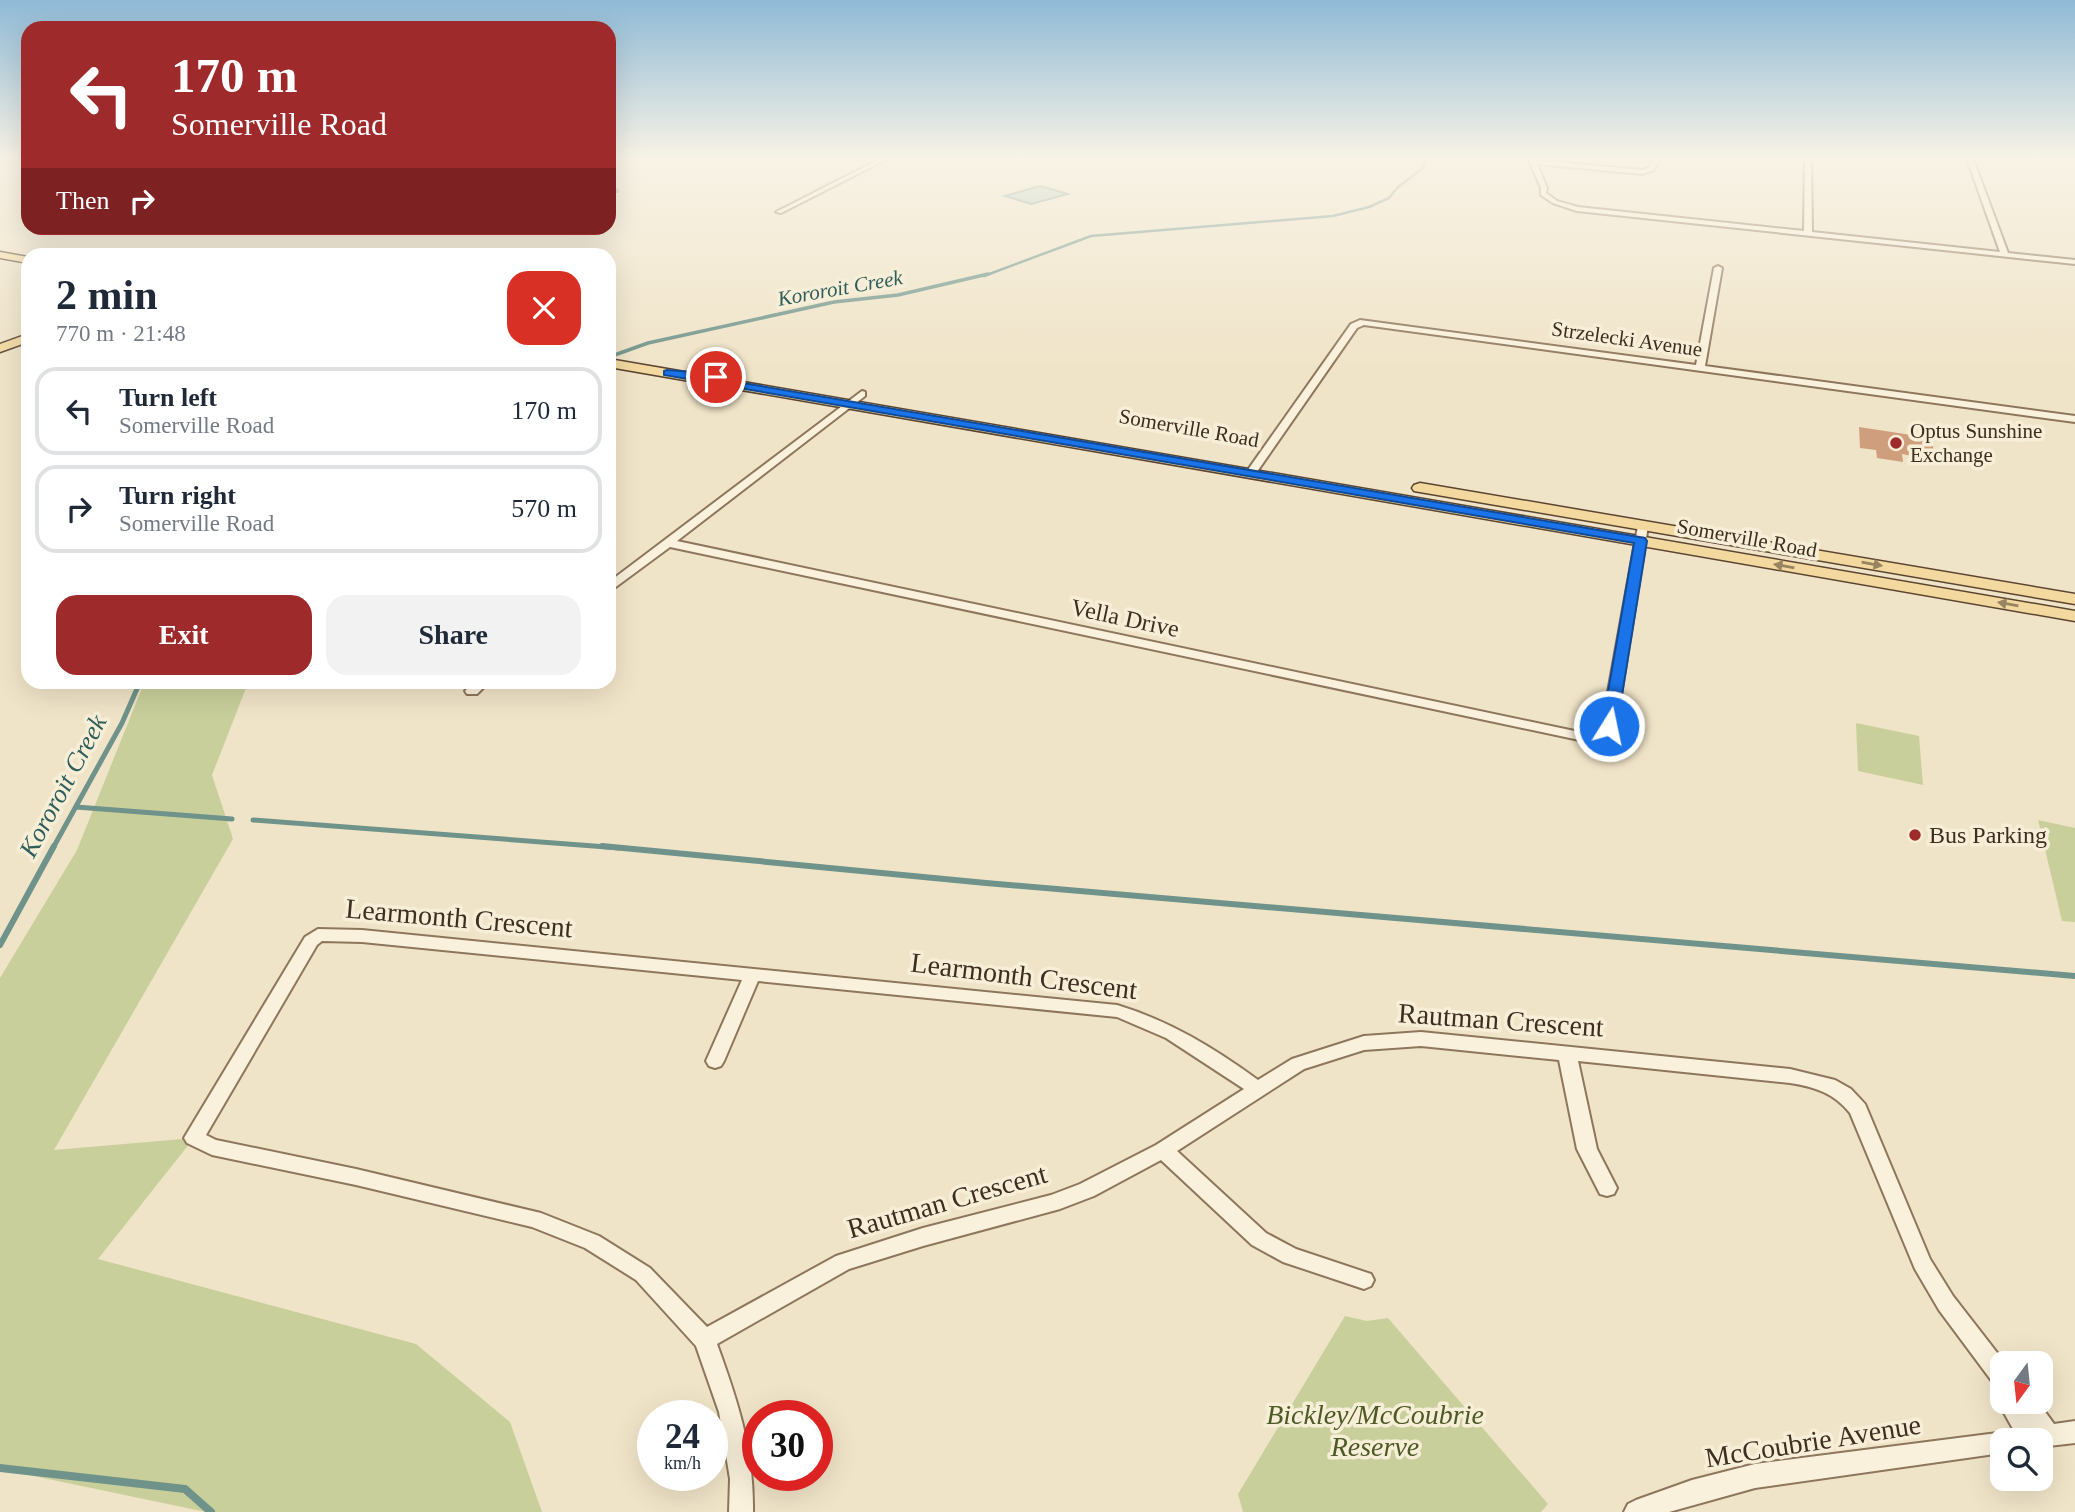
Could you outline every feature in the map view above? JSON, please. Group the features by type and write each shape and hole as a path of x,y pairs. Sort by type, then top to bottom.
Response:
{"main road":[{"path":"0,255 21,259"},
{"path":"0,348 21,340"},
{"name":"Somerville Road","path":"616,364 856,399 1642,533 2075,599"},
{"name":"Somerville Road","path":"1642,533 2075,616"}],"street":[{"path":"1739,227 2075,262"},
{"path":"1808,227 1808,234"},
{"path":"1995,227 2005,255"},
{"path":"1700,368 1718,268"},
{"name":"Strzelecki Avenue","path":"1254,467 1358,323 2075,419"},
{"path":"616,583 856,399"},
{"name":"Vella Drive","path":"669,542 1584,737 1598,735 1609,726 1642,533"},
{"name":"Learmonth Crescent","path":"741,1512 742,1479 730,1412 705,1340 643,1274 592,1242 534,1219 356,1177 212,1147 194,1138 311,941 318,935 362,936 1117,1011 1144,1018 1171,1030 1256,1088"},
{"path":"715,1061 753,974"},
{"name":"Rautman Crescent","path":"705,1340 843,1262 923,1237 1053,1203 1087,1190 1163,1150 1256,1088 1298,1064 1364,1042 1421,1039 1811,1079 1847,1094 1858,1109 1922,1263 1990,1363"},
{"path":"1567,1054 1587,1149 1607,1188"},
{"path":"1163,1150 1259,1239 1290,1256 1364,1280"},
{"name":"Rautman Crescent","path":"1987,1359 1990,1365"},
{"path":"2053,1435 2075,1432"},
{"name":"McCoubrie Avenue","path":"1636,1512 1692,1492 1755,1476 1990,1444"}],"green space":[{"path":"142,689 246,689 212,775 233,839 54,1150 194,1138 98,1259 416,1344 510,1422 542,1512 206,1512 0,1469 0,978 77,850"},
{"path":"1856,723 1919,736 1923,785 1858,771"},
{"path":"2038,820 2075,828 2075,922 2062,921"},
{"name":"Bickley/McCoubrie Reserve","path":"1345,1316 1367,1321 1388,1318 1548,1504 1541,1512 1243,1512 1238,1494"}],"building":[{"name":"Optus Sunshine Exchange","path":"1859,427 1931,438 1934,451 1917,448 1918,457 1902,454 1903,462 1877,458 1876,450 1860,448"}],"waterway":[{"name":"Kororoit Creek","path":"984,276 1091,236 1205,227"},
{"name":"Kororoit Creek","path":"616,354 648,343 834,302 898,295 988,274"},
{"name":"Kororoit Creek","path":"53,848 122,723 137,689"},
{"path":"76,807 232,819"},
{"path":"253,820 620,848"},
{"name":"Kororoit Creek","path":"0,945 54,846"},
{"path":"602,846 986,883 2075,976"},
{"name":"Kororoit Creek","path":"0,1468 185,1489 211,1512"}],"place":[{"name":"Optus Sunshine Exchange","path":"1896,443"},
{"name":"Bus Parking","path":"1915,835"}],"route":[{"path":"716,377 667,373 1640,541 1609,726"}]}
